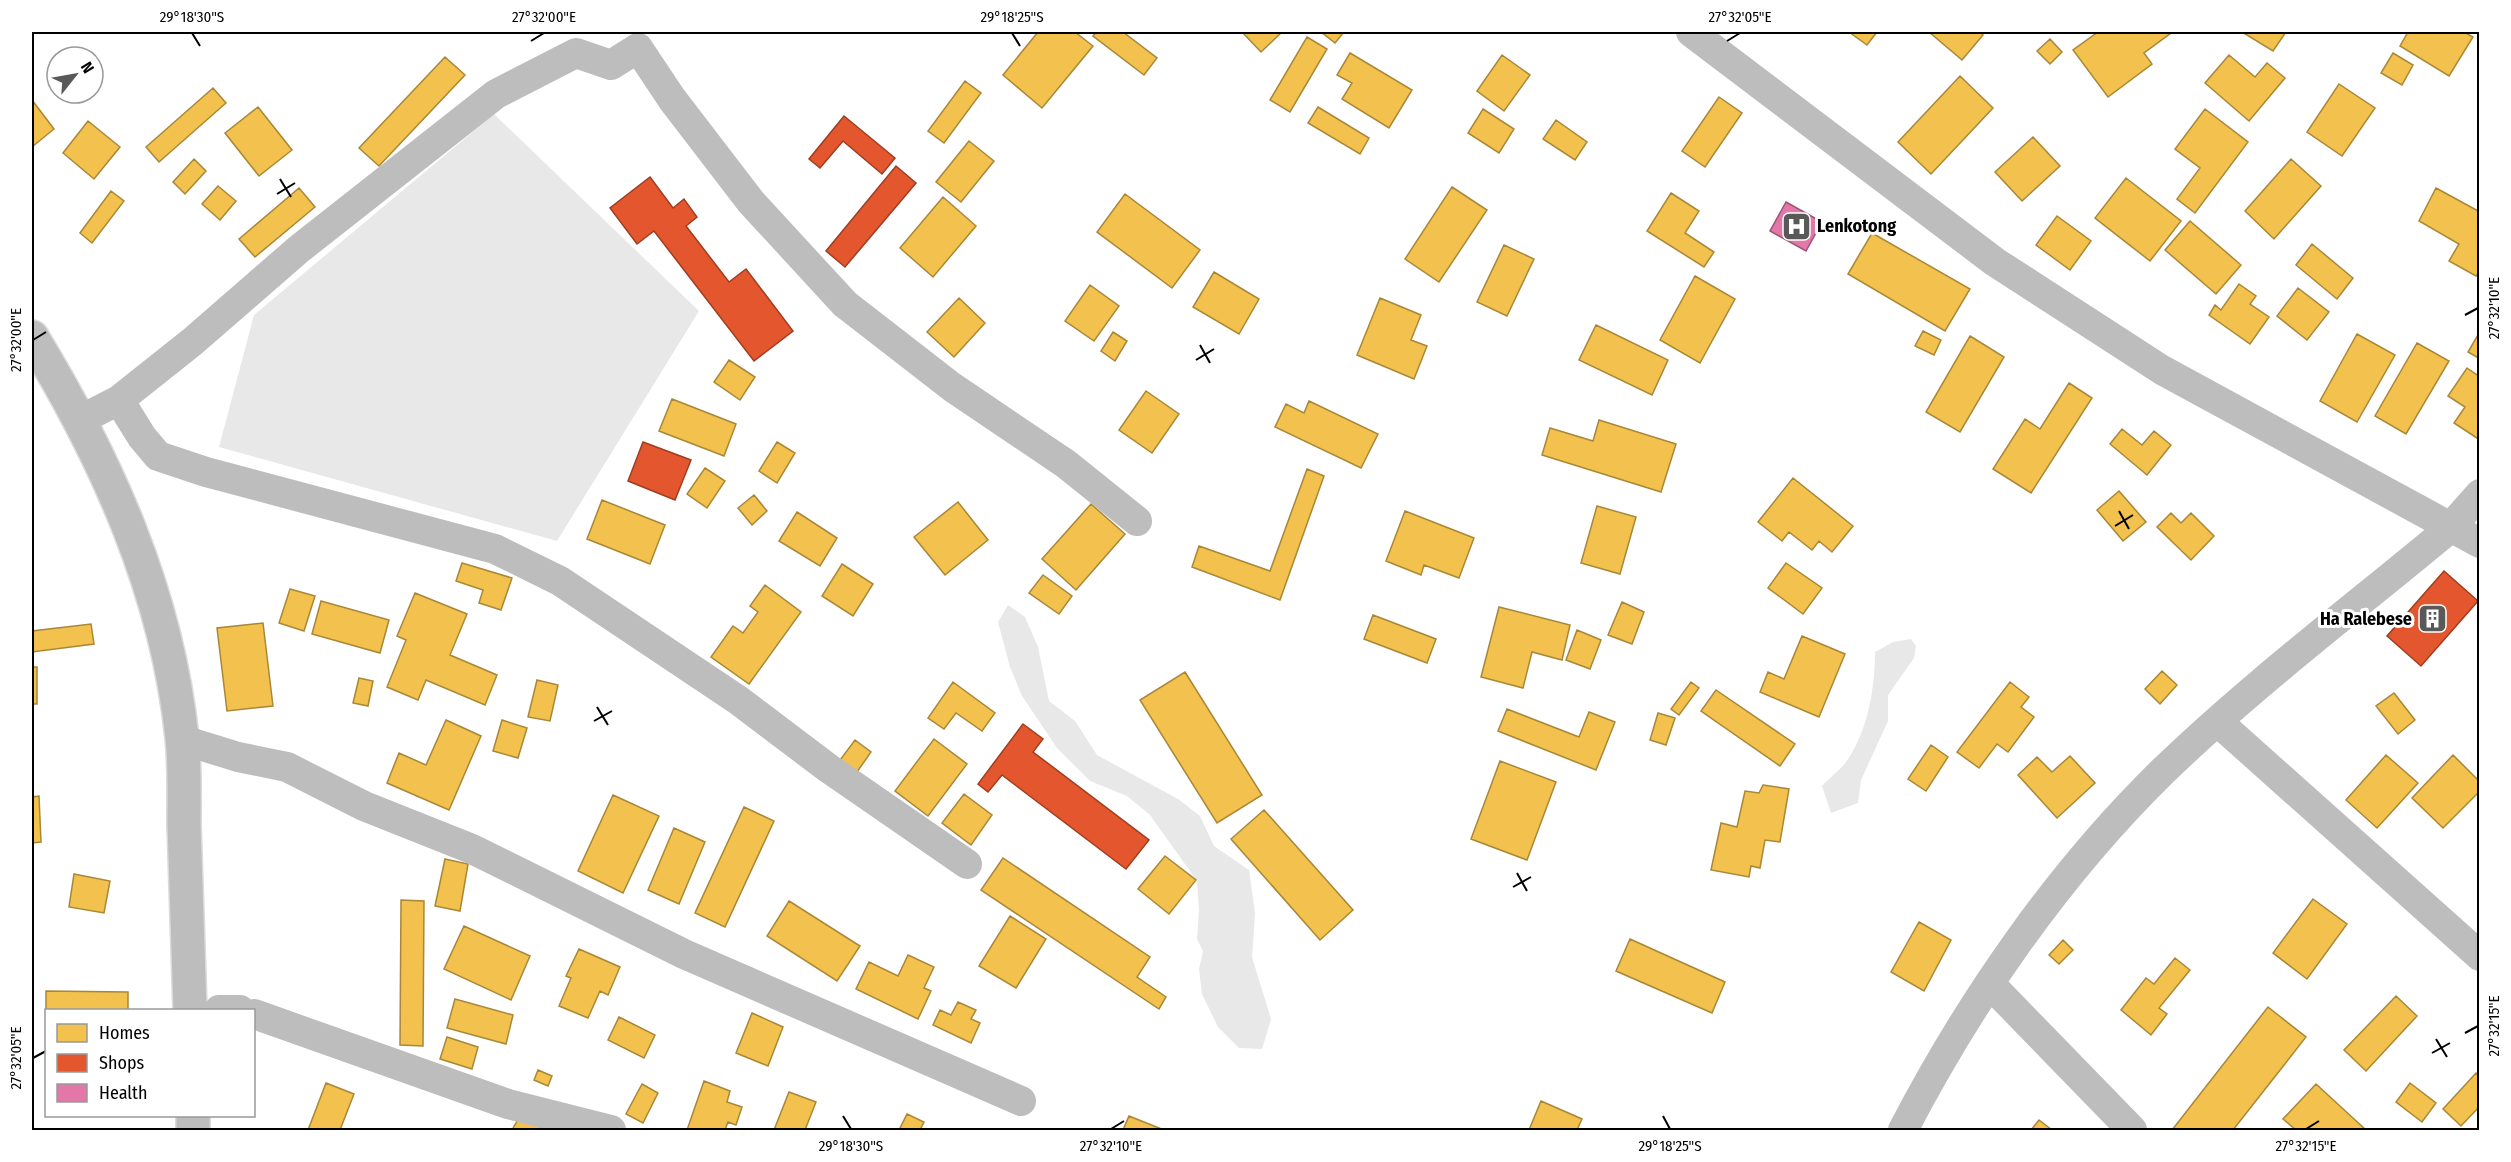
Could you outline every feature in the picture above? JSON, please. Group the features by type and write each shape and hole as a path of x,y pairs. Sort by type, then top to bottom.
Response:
{"main road":[{"path":"32,337 80,420 111,481 142,561 176,689 183,740 190,1009"}],"street":[{"path":"1691,32 1995,262 2162,370 2449,529 2480,543"},
{"path":"80,420 119,400 192,342 299,249 496,94 576,53 611,65 638,48 672,99 751,202 845,304 952,387 1066,464 1137,521"},
{"path":"119,400 142,437 158,456 206,472 495,549 560,581 738,700 828,768 967,864"},
{"path":"1903,1131 1928,1083 2040,910 2104,834 2162,773 2218,722 2449,529 2480,494"},
{"path":"2218,722 2480,956"},
{"path":"183,740 238,757 287,767 364,806 472,849 684,954 1021,1101"},
{"path":"1991,985 2132,1131"},
{"path":"255,1014 508,1104 611,1131"}],"shaded area":[{"path":"494,114 699,311 557,541 219,447 254,315"},
{"path":"1008,605 1025,617 1038,647 1049,701 1075,721 1097,755 1178,799 1200,816 1214,846 1249,870 1255,913 1252,957 1271,1019 1262,1049 1239,1048 1218,1027 1202,994 1199,969 1203,951 1197,939 1199,910 1197,881 1150,815 1127,796 1090,781 1057,748 1022,696 1010,667 998,622"},
{"path":"1911,639 1916,646 1914,658 1888,695 1888,721 1861,780 1858,803 1831,813 1822,786 1845,763 1861,735 1872,694 1875,652 1893,642"}],"building: Homes":[{"path":"1038,32 1075,32 1093,46 1042,108 1003,75"},
{"path":"1096,32 1123,32 1157,58 1144,75 1093,36"},
{"path":"1242,32 1282,32 1261,52"},
{"path":"1321,32 1344,32 1335,43"},
{"path":"1849,32 1877,32 1867,45"},
{"path":"1929,32 1980,32 1983,35 1962,60"},
{"path":"2098,32 2171,33 2144,53 2152,64 2108,97 2073,50"},
{"path":"2242,32 2286,32 2273,51"},
{"path":"2408,32 2464,32 2473,37 2449,76 2400,46"},
{"path":"1307,37 1327,49 1290,112 1270,100"},
{"path":"2050,39 2062,52 2050,64 2037,51"},
{"path":"1350,53 1412,90 1389,128 1342,99 1352,83 1337,75"},
{"path":"2393,53 2413,65 2402,85 2381,73"},
{"path":"1502,55 1530,75 1504,111 1477,91"},
{"path":"2229,55 2255,77 2267,63 2285,78 2249,121 2205,83"},
{"path":"445,57 465,75 379,166 359,148"},
{"path":"1960,76 1993,108 1931,174 1898,142"},
{"path":"965,81 981,93 944,143 928,131"},
{"path":"2339,84 2375,108 2342,156 2307,132"},
{"path":"213,88 226,103 159,162 146,147"},
{"path":"1719,97 1742,113 1705,167 1682,151"},
{"path":"32,100 54,129 32,147"},
{"path":"258,107 292,150 259,176 225,133"},
{"path":"1318,107 1369,138 1360,154 1308,123"},
{"path":"1483,109 1514,129 1499,153 1468,133"},
{"path":"2205,109 2248,142 2195,213 2177,199 2200,168 2175,149"},
{"path":"1556,120 1587,142 1575,160 1543,139"},
{"path":"88,121 120,147 94,179 63,153"},
{"path":"2033,137 2060,166 2022,201 1995,172"},
{"path":"969,141 994,161 961,202 936,182"},
{"path":"194,159 206,171 185,194 173,182"},
{"path":"2291,159 2321,186 2274,239 2245,211"},
{"path":"2126,178 2181,221 2150,261 2095,218"},
{"path":"218,186 236,201 220,220 202,204"},
{"path":"1452,187 1487,210 1439,282 1405,259"},
{"path":"299,188 315,207 255,257 239,239"},
{"path":"2436,188 2480,212 2480,271 2476,276 2449,261 2459,244 2419,221"},
{"path":"111,191 124,201 92,243 80,233"},
{"path":"1671,193 1699,211 1685,233 1714,252 1704,267 1647,231"},
{"path":"1125,194 1200,250 1172,288 1097,232"},
{"path":"943,197 976,226 933,277 900,248"},
{"path":"2057,216 2091,241 2070,270 2036,245"},
{"path":"2190,221 2241,265 2216,294 2165,250"},
{"path":"1872,233 1970,289 1945,331 1848,274"},
{"path":"2312,244 2353,278 2337,299 2296,265"},
{"path":"1504,245 1534,259 1507,316 1477,302"},
{"path":"1214,272 1259,299 1239,334 1193,307"},
{"path":"1695,276 1735,299 1700,363 1660,340"},
{"path":"2239,284 2256,296 2250,304 2269,317 2250,344 2209,315 2215,305 2221,310"},
{"path":"1090,285 1119,306 1094,341 1065,321"},
{"path":"2298,288 2329,312 2307,340 2277,316"},
{"path":"959,298 985,323 954,357 927,332"},
{"path":"1380,298 1421,315 1411,340 1427,346 1414,379 1357,355"},
{"path":"1596,325 1668,360 1652,395 1579,360"},
{"path":"1923,331 1941,340 1934,355 1915,346"},
{"path":"1113,332 1127,341 1115,361 1101,351"},
{"path":"2480,333 2480,359 2468,352"},
{"path":"2357,334 2395,355 2357,422 2320,401"},
{"path":"1970,336 2004,357 1960,432 1926,412"},
{"path":"2417,343 2449,361 2406,434 2375,416"},
{"path":"729,360 755,377 740,400 714,382"},
{"path":"2467,368 2480,377 2480,440 2454,423 2465,407 2448,396"},
{"path":"2069,383 2092,398 2031,493 1993,469 2025,419 2040,429"},
{"path":"1146,391 1179,414 1152,453 1119,430"},
{"path":"672,399 736,424 724,456 659,431"},
{"path":"1309,401 1378,434 1361,468 1275,427 1286,404 1304,413"},
{"path":"1599,420 1676,444 1661,492 1542,455 1550,428 1593,441"},
{"path":"2122,429 2142,445 2154,431 2171,445 2147,475 2110,444"},
{"path":"777,442 795,453 777,483 759,471"},
{"path":"705,468 725,481 707,508 687,494"},
{"path":"1307,469 1324,476 1280,600 1192,567 1199,546 1270,571"},
{"path":"1793,478 1853,526 1832,552 1819,541 1812,550 1789,532 1782,541 1758,522"},
{"path":"2119,491 2146,522 2123,541 2097,510"},
{"path":"754,495 767,511 752,525 738,508"},
{"path":"602,500 665,525 650,564 587,539"},
{"path":"958,502 988,540 945,575 914,537"},
{"path":"1091,504 1125,534 1076,590 1042,559"},
{"path":"1597,506 1636,517 1620,574 1581,563"},
{"path":"1405,511 1474,538 1459,578 1424,565 1421,575 1386,561"},
{"path":"797,512 837,538 820,566 779,541"},
{"path":"2171,513 2181,523 2191,513 2214,536 2191,560 2157,527"},
{"path":"462,563 512,578 501,610 479,603 483,590 456,581"},
{"path":"1786,563 1822,588 1803,614 1768,588"},
{"path":"842,564 873,584 853,616 822,596"},
{"path":"1043,575 1072,596 1059,614 1029,593"},
{"path":"765,585 801,612 749,684 711,657 733,626 743,633 758,612 750,606"},
{"path":"290,589 315,596 304,631 279,623"},
{"path":"415,593 467,614 450,655 497,675 485,705 426,680 418,700 387,687 406,640 397,636"},
{"path":"321,601 389,620 380,653 312,634"},
{"path":"1622,602 1644,612 1632,644 1608,635"},
{"path":"1499,607 1570,625 1562,660 1532,652 1523,688 1481,677"},
{"path":"1373,615 1436,639 1427,663 1364,639"},
{"path":"263,623 273,706 227,711 217,628"},
{"path":"91,624 94,644 32,652 32,631"},
{"path":"1577,630 1601,640 1590,669 1566,660"},
{"path":"1802,636 1845,654 1819,717 1760,692 1768,672 1784,679"},
{"path":"32,667 37,667 37,704 32,704"},
{"path":"2162,671 2177,685 2160,704 2145,689"},
{"path":"1185,672 1262,795 1217,823 1140,700"},
{"path":"359,678 373,681 368,706 353,703"},
{"path":"537,680 558,685 550,721 528,717"},
{"path":"953,682 995,713 982,731 956,713 944,729 928,718"},
{"path":"1691,682 1699,688 1679,715 1671,709"},
{"path":"2010,682 2029,697 2021,707 2034,717 2008,752 1997,744 1979,768 1957,752"},
{"path":"1716,690 1795,744 1780,766 1701,711"},
{"path":"2394,693 2415,720 2398,734 2376,706"},
{"path":"1507,709 1579,737 1589,712 1615,722 1596,770 1498,731"},
{"path":"1658,713 1675,718 1666,745 1650,740"},
{"path":"446,720 481,736 449,810 387,783 399,753 426,765"},
{"path":"502,720 527,728 518,758 493,751"},
{"path":"934,739 967,764 928,816 895,791"},
{"path":"855,740 871,752 857,772 840,760"},
{"path":"1931,745 1948,757 1926,791 1908,779"},
{"path":"2386,755 2418,783 2377,828 2346,800"},
{"path":"2453,755 2480,782 2480,791 2443,828 2412,798"},
{"path":"2070,756 2095,783 2057,818 2018,775 2037,757 2052,772"},
{"path":"1500,761 1556,782 1527,860 1471,839"},
{"path":"1763,785 1789,789 1780,842 1765,840 1760,868 1751,866 1749,877 1711,870 1721,823 1737,827 1745,791 1759,793"},
{"path":"964,794 992,815 971,845 942,823"},
{"path":"613,795 659,816 623,893 578,871"},
{"path":"39,796 41,842 32,843 32,797"},
{"path":"744,807 774,821 725,927 695,913"},
{"path":"1264,810 1353,910 1320,940 1231,839"},
{"path":"674,828 705,842 679,904 648,890"},
{"path":"1165,856 1196,880 1169,914 1138,889"},
{"path":"1003,858 1150,957 1137,977 1166,997 1159,1009 981,890"},
{"path":"445,859 468,864 460,911 435,906"},
{"path":"74,874 110,881 104,913 69,907"},
{"path":"2313,899 2347,924 2307,979 2273,953"},
{"path":"401,900 424,901 423,1046 400,1045"},
{"path":"789,901 860,946 837,981 767,936"},
{"path":"1010,916 1046,939 1016,988 979,966"},
{"path":"1919,922 1951,940 1924,991 1891,972"},
{"path":"464,926 530,956 511,1000 444,969"},
{"path":"1630,939 1725,982 1712,1013 1616,971"},
{"path":"2063,940 2073,950 2059,964 2049,955"},
{"path":"579,949 620,967 608,995 600,991 588,1018 559,1006 571,978 566,976"},
{"path":"908,955 934,967 924,988 931,991 918,1019 856,989 869,962 898,976"},
{"path":"2175,958 2190,970 2159,1008 2167,1014 2151,1035 2121,1010 2146,978 2154,984"},
{"path":"46,991 128,992 128,1009 46,1009"},
{"path":"2396,996 2417,1016 2366,1071 2344,1050"},
{"path":"455,999 513,1015 506,1044 447,1028"},
{"path":"958,1002 976,1010 971,1019 980,1023 971,1043 933,1025 940,1010 951,1015"},
{"path":"2268,1007 2306,1037 2233,1130 2172,1130"},
{"path":"752,1013 783,1027 768,1066 736,1053"},
{"path":"619,1017 655,1035 644,1058 608,1040"},
{"path":"447,1037 478,1047 472,1069 440,1059"},
{"path":"538,1070 552,1076 548,1086 534,1080"},
{"path":"2476,1073 2480,1077 2480,1106 2461,1126 2443,1109"},
{"path":"704,1081 730,1091 727,1102 742,1107 736,1125 728,1122 725,1130 687,1130"},
{"path":"326,1083 354,1094 340,1130 308,1130"},
{"path":"2410,1083 2436,1103 2422,1122 2396,1102"},
{"path":"642,1084 658,1093 643,1123 626,1114"},
{"path":"2316,1084 2366,1130 2296,1130 2283,1119"},
{"path":"789,1092 816,1102 805,1130 774,1130"},
{"path":"1541,1101 1582,1119 1577,1130 1529,1130"},
{"path":"907,1114 924,1122 920,1130 899,1130"},
{"path":"520,1116 547,1130 512,1130"},
{"path":"1129,1116 1164,1130 1123,1130"},
{"path":"2039,1120 2052,1130 2031,1130"}],"building: Shops":[{"path":"844,116 895,158 882,174 843,141 820,168 809,159"},
{"path":"896,166 916,183 845,267 826,251"},
{"path":"650,177 673,208 684,199 697,217 686,226 729,282 746,269 793,331 754,361 654,231 637,244 610,208"},
{"path":"643,442 691,460 675,500 628,481"},
{"name":"Ha Ralebese","path":"2444,571 2478,601 2421,666 2387,636"},
{"path":"1023,724 1043,739 1033,752 1149,840 1126,869 1002,775 988,792 978,784"}],"building: Health":[{"name":"Lenkotong","path":"1786,202 1822,222 1806,251 1770,231"}],"place":[{"name":"Lenkotong","path":"1796,226"},
{"name":"Ha Ralebese","path":"2433,619"}]}
